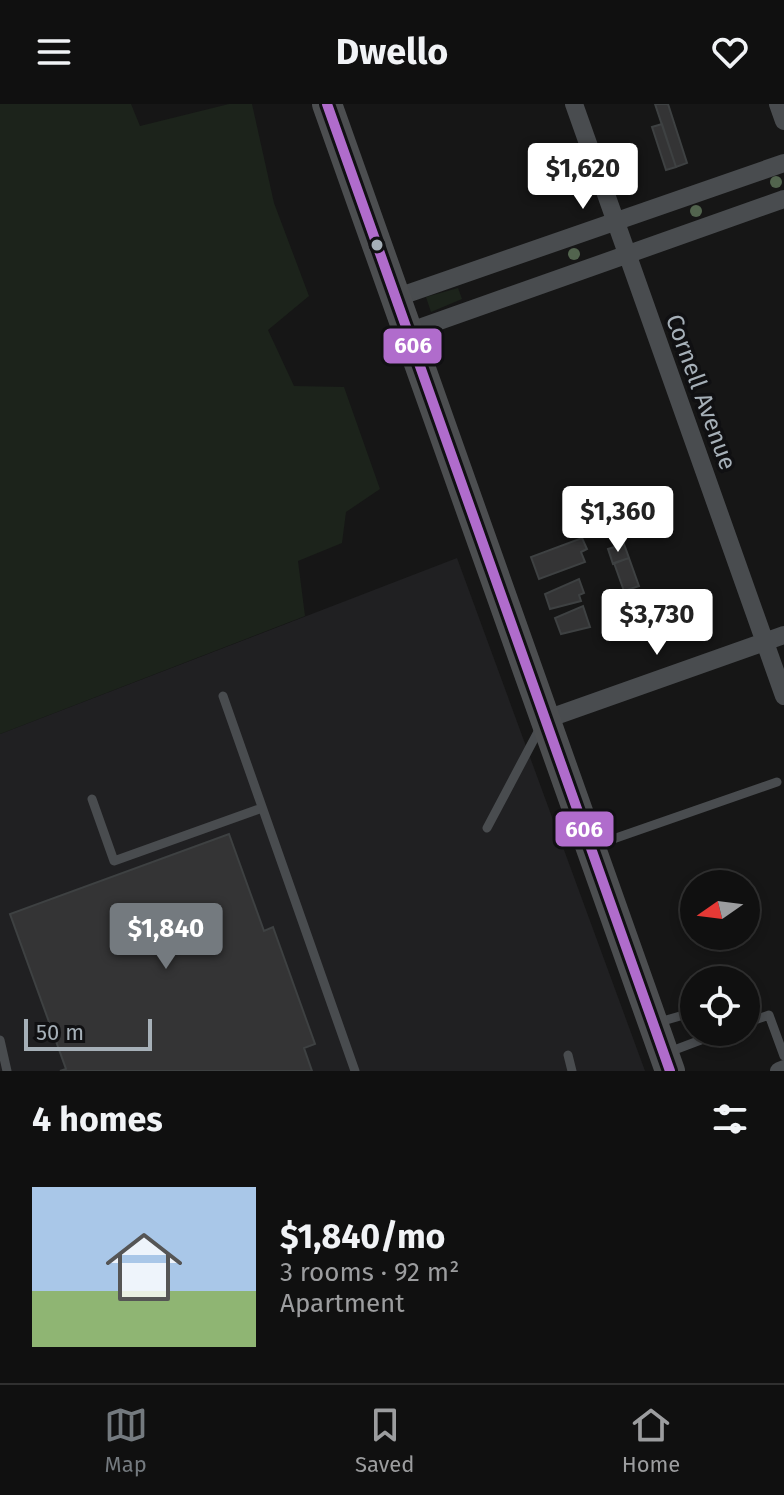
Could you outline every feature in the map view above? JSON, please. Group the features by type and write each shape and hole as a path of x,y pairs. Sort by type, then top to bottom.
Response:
{"main road":[{"path":"327,104 666,1062"}],"street":[{"name":"Cornell Avenue","path":"574,104 784,696"},
{"path":"778,104 784,121"},
{"path":"395,298 784,163"},
{"path":"408,332 784,199"},
{"path":"464,274 476,308"},
{"path":"544,720 784,635"}],"lane":[{"path":"223,696 355,1071"},
{"path":"487,828 544,720"},
{"path":"590,847 777,782"},
{"path":"92,799 114,861 262,808"},
{"path":"760,1018 769,1015 784,1056"},
{"path":"653,1024 680,1016"},
{"path":"0,1040 7,1071"},
{"path":"666,1062 696,1046"},
{"path":"568,1055 572,1071"}],"shaded area":[{"path":"0,104 131,104 140,126 229,104 252,104 274,203 309,296 268,330 294,386 344,387 380,489 346,512 342,543 298,561 305,616 0,734"},
{"path":"458,288 462,299 431,312 426,297"},
{"path":"457,558 645,1071 0,1071 0,734"}],"building":[{"path":"655,104 668,104 687,163 676,167"},
{"path":"662,124 676,167 666,170 652,127"},
{"path":"582,538 587,549 581,552 585,562 539,579 531,557"},
{"path":"624,544 629,558 613,564 608,549"},
{"path":"629,558 639,586 624,591 614,563"},
{"path":"579,579 584,593 579,595 581,601 550,609 545,594"},
{"path":"583,606 590,627 561,634 555,618"},
{"path":"229,834 264,931 273,927 315,1044 304,1048 312,1071 60,1071 66,1069 10,914"}],"transit line":[{"name":"606","path":"327,104 670,1071"}]}
